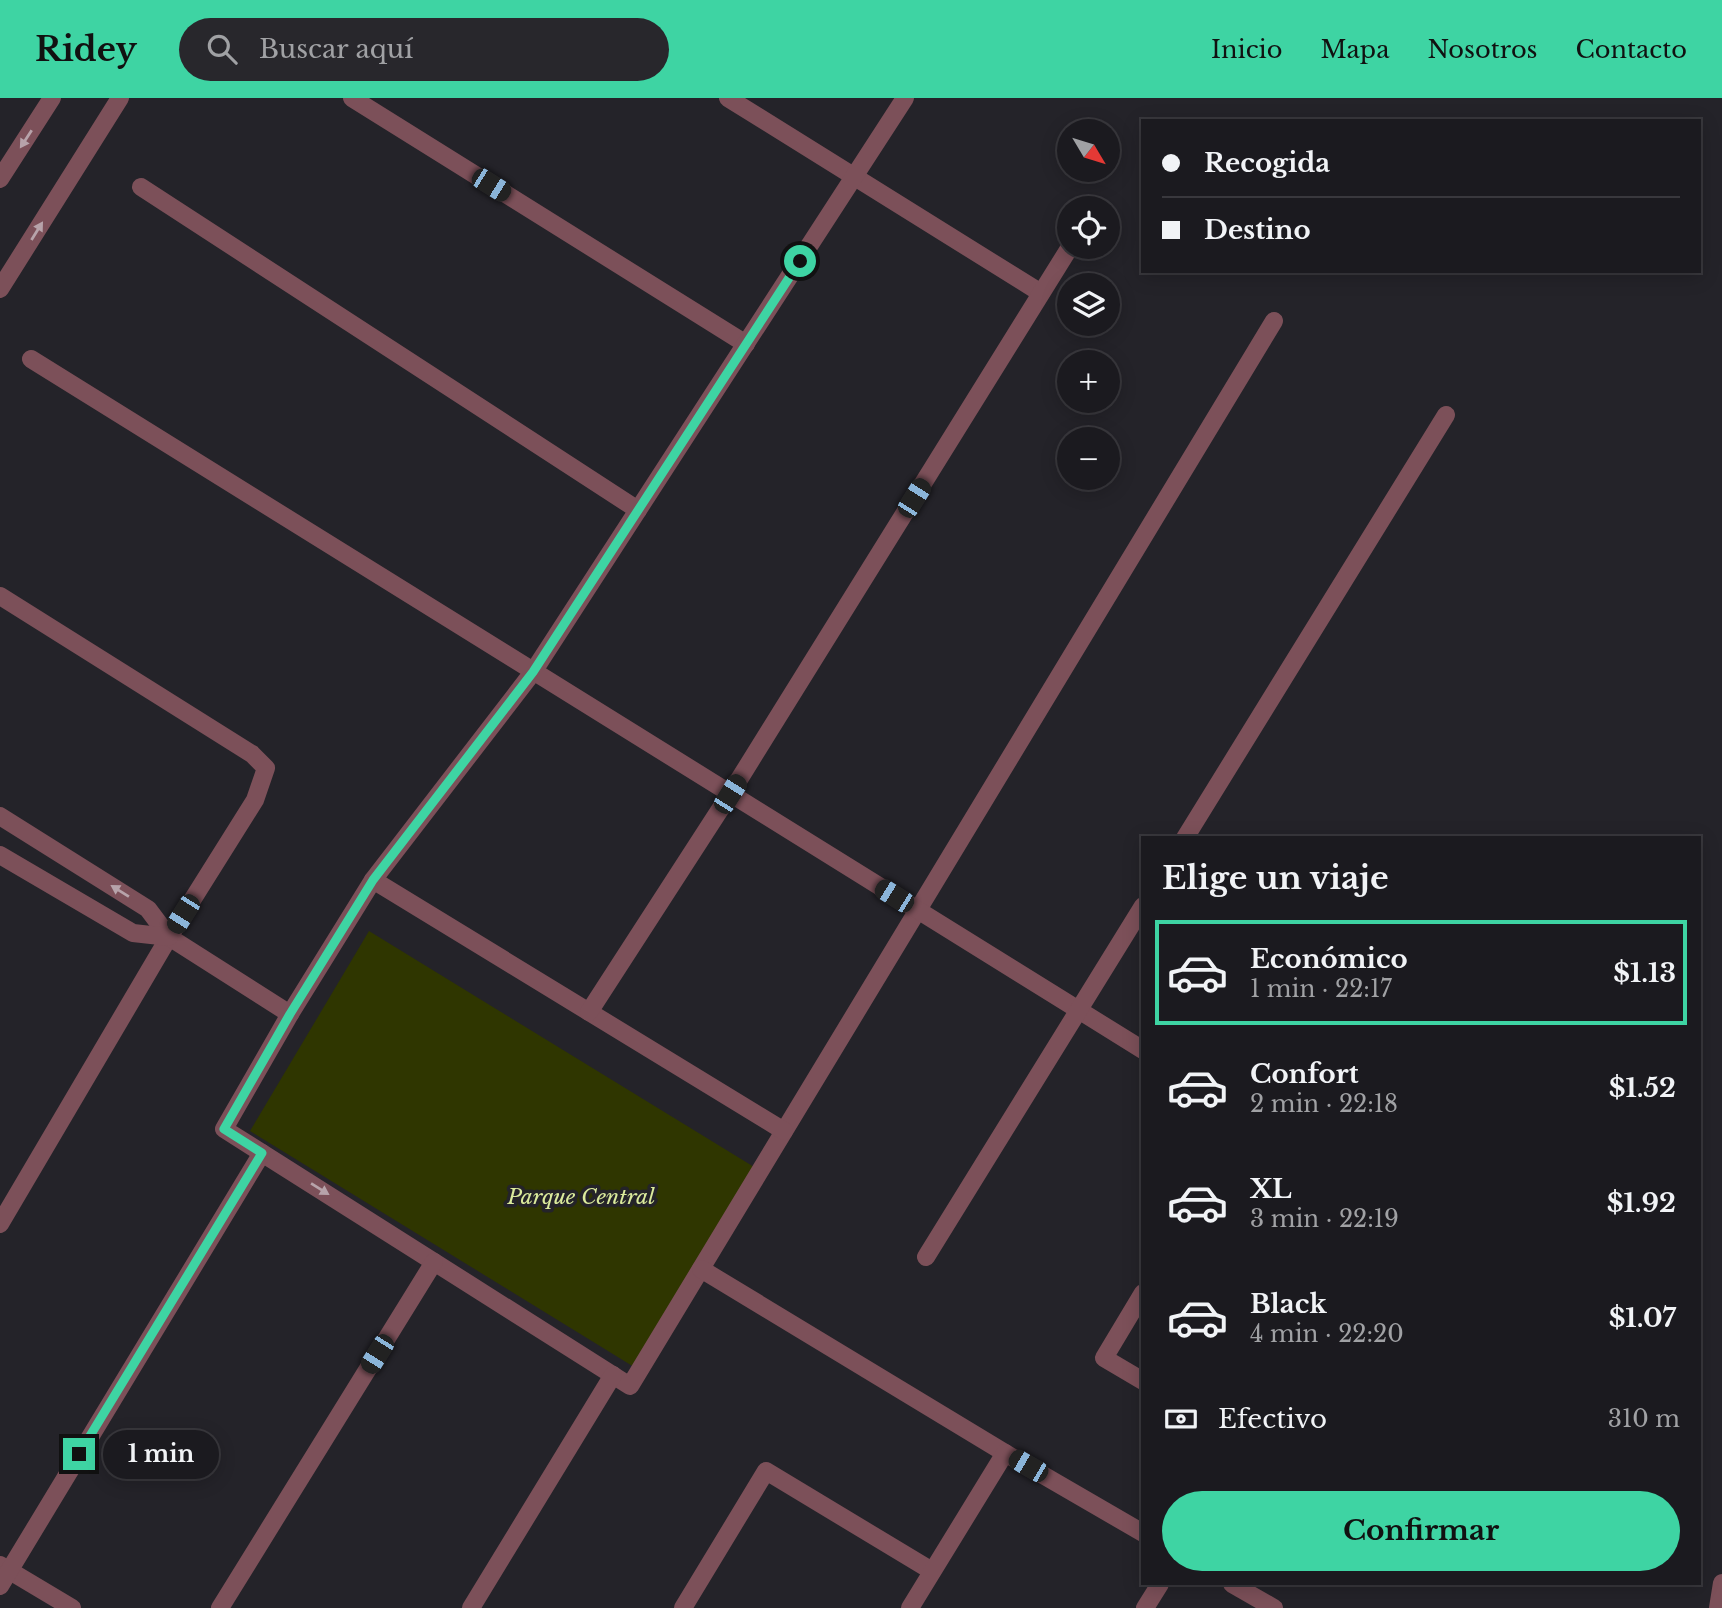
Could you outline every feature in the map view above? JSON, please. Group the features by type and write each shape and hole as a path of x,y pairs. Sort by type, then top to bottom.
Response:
{"street":[{"path":"0,179 51,98"},
{"path":"0,289 120,98"},
{"path":"352,98 746,344"},
{"path":"728,98 1041,293"},
{"path":"905,98 533,672 373,880 290,1014 224,1129 631,1386 1274,321"},
{"path":"141,187 638,510"},
{"path":"589,1012 730,794 1062,259"},
{"path":"31,359 1141,1049"},
{"path":"1186,836 1446,415"},
{"path":"0,596 252,754 266,768 255,800 169,937 0,1224"},
{"path":"0,817 148,909 169,937 290,1014"},
{"path":"0,855 133,933 169,937"},
{"path":"373,880 784,1131"},
{"path":"926,1257 1141,909"},
{"path":"72,1608 3,1574 262,1153"},
{"path":"220,1608 434,1262"},
{"path":"701,1269 1005,1453 1141,1531"},
{"path":"1141,1296 1104,1358 1141,1380"},
{"path":"471,1608 613,1375"},
{"path":"910,1608 1005,1453"},
{"path":"683,1608 766,1471 932,1571"},
{"path":"1718,1608 1722,1583"},
{"path":"1145,1608 1159,1585"},
{"path":"1233,1585 1273,1608"}],"green space":[{"name":"Parque Central","path":"369,931 759,1170 634,1367 250,1131"}],"route":[{"path":"79,1454 262,1153 224,1129 290,1014 373,880 533,672 800,261"}]}
